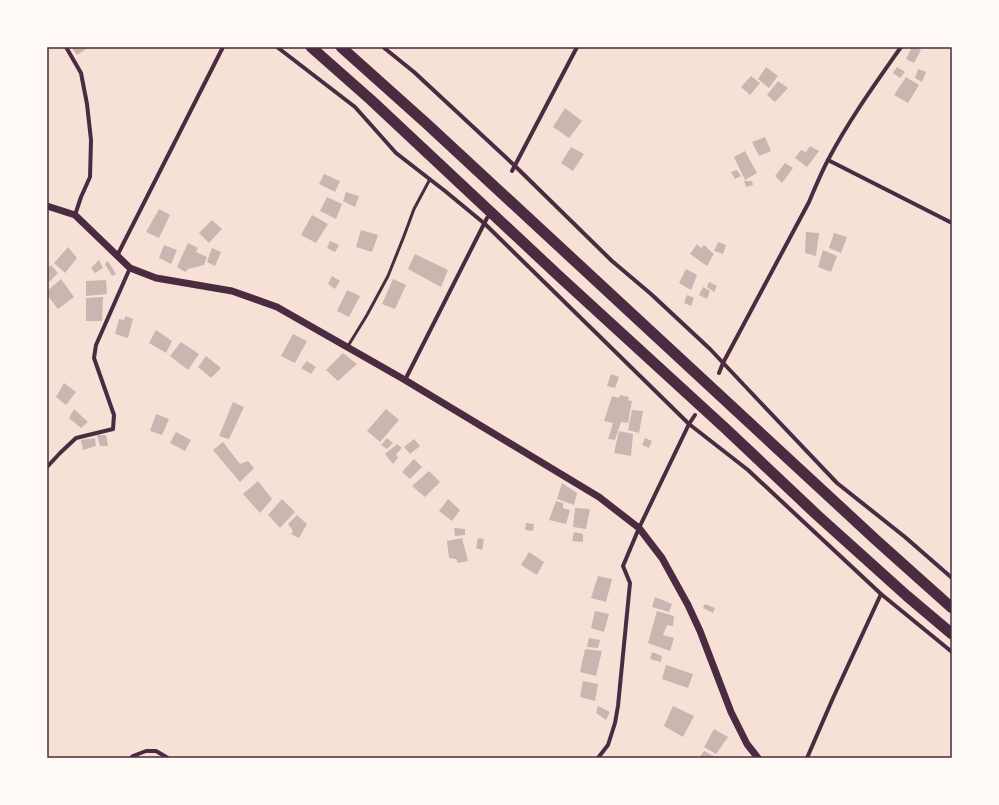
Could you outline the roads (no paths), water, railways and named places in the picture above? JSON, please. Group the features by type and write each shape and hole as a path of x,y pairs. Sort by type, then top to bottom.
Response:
{"highway":[{"path":"311,47 371,100 555,272 691,396 817,515 907,596 952,634"},
{"path":"341,47 427,124 876,540 952,608"}],"street":[{"path":"66,47 81,73 87,104 91,140 90,177 75,215"},
{"path":"117,257 224,47"},
{"path":"277,47 355,107 396,153 484,224 689,424 748,470 881,594 952,652"},
{"path":"383,47 414,72 612,261 700,339 837,483 905,537 952,578"},
{"path":"512,171 577,47"},
{"path":"719,373 809,202 828,160 865,98 901,47"},
{"path":"828,160 952,223"},
{"path":"47,206 75,215 130,268 156,278 232,291 277,307 405,380 600,497 640,528 662,558 688,605 700,631 731,712 748,744 758,758"},
{"path":"405,380 487,218"},
{"path":"47,467 76,438 112,429 114,415 94,358 96,345 130,268"},
{"path":"598,758 608,745 616,723 630,583 623,566 689,424 695,415"},
{"path":"807,758 881,594"},
{"path":"132,758 133,756 146,751 156,751 168,758"}],"lane":[{"path":"347,347 367,315 388,276 414,209 430,179"}]}
